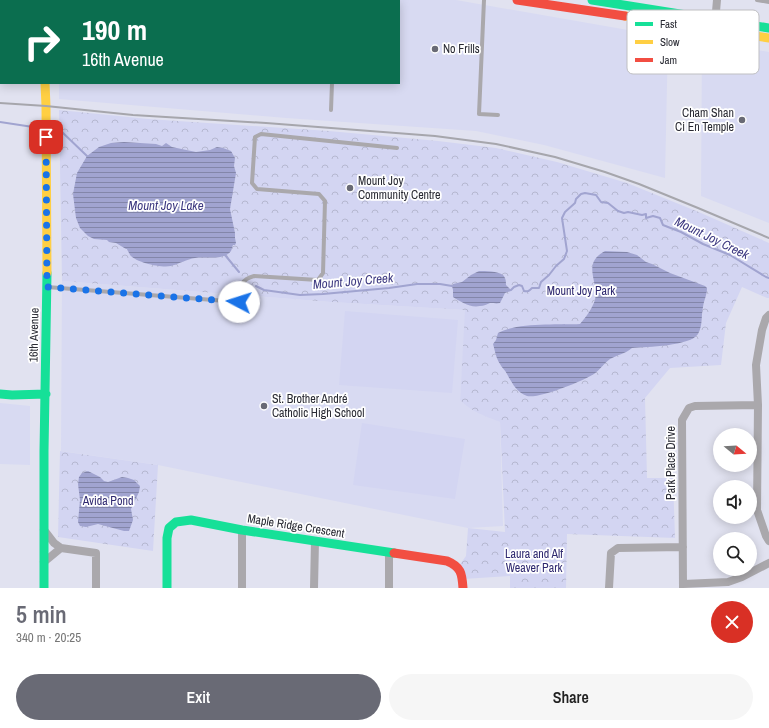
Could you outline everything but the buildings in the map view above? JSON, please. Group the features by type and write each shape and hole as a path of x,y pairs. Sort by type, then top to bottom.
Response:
{"main road":[{"path":"522,0 627,16"},
{"path":"592,0 626,3 663,10"},
{"path":"759,26 769,28"},
{"path":"759,37 769,38"},
{"name":"16th Avenue","path":"44,588 47,287 45,84"},
{"path":"0,394 46,394"},
{"name":"Maple Ridge Crescent","path":"167,588 167,538 169,528 176,522 191,520 242,530 447,560 458,567 461,572 463,588"}],"street":[{"path":"716,10 717,0"},
{"path":"769,315 766,318 762,330 756,365 758,406 757,510 769,541"},
{"name":"Park Place Drive","path":"683,586 682,420 688,408 695,406 758,406"},
{"path":"44,530 54,543 61,548 96,554 96,588"},
{"path":"242,530 242,588"},
{"path":"314,588 315,541"},
{"path":"609,588 611,553 618,548 683,547"},
{"path":"44,562 61,548"},
{"path":"388,552 388,588"},
{"path":"683,586 728,582 769,563"}],"lane":[{"path":"484,0 479,114 498,115"},
{"path":"757,0 769,2"},
{"path":"331,110 332,84"},
{"path":"47,287 239,302 242,285 247,278 254,276 318,280 323,273 325,201 319,194 257,189 252,183 255,137 261,134 397,148"}],"shaded area":[{"path":"400,0 456,0 627,30 627,74 667,74 665,178 544,145 476,131 286,118 59,99 59,84 400,84"},
{"path":"759,50 769,52 769,223 701,196 702,74 759,74"},
{"name":"St. Brother André Catholic High School","path":"62,281 331,302 466,310 460,400 500,422 503,526 468,528 158,465 61,451"},
{"path":"0,403 30,406 30,465 0,464"}],"green space":[{"name":"Mount Joy Park","path":"59,110 148,119 329,131 496,148 557,162 627,183 769,243 769,298 742,287 726,323 721,365 670,368 645,398 647,478 673,478 675,538 567,534 566,588 510,588 510,576 463,579 458,567 466,556 468,528 505,532 500,422 474,411 460,400 465,310 331,302 62,281"},
{"path":"345,311 458,320 452,393 339,385"},
{"path":"362,423 465,439 455,499 353,485"},
{"name":"Avida Pond","path":"60,451 158,465 153,551 58,537"}],"water":[{"name":"Mount Joy Lake","path":"124,142 156,144 162,146 166,143 172,147 196,152 210,150 217,147 231,151 235,158 234,166 236,173 230,209 236,243 233,245 228,254 214,258 192,259 171,266 155,266 143,263 133,258 127,249 116,243 109,242 107,240 94,239 88,236 80,228 76,218 73,194 77,173 87,156 99,147 111,143"},
{"path":"605,251 627,252 637,255 646,262 670,273 705,286 707,291 702,310 701,327 698,334 694,338 678,343 632,348 627,352 610,359 598,371 581,381 541,395 523,395 515,387 498,359 493,344 498,333 506,329 516,327 550,324 580,324 589,313 595,300 596,293 592,273 594,261"},
{"path":"479,271 495,272 504,276 506,285 511,291 505,293 500,303 473,306 453,297 453,284 462,282"},
{"name":"Avida Pond","path":"88,471 100,477 104,481 108,482 122,477 134,480 140,486 139,492 131,509 133,520 129,531 98,524 86,527 80,526 78,522 80,500 78,484 79,477 82,473"}],"waterway":[{"name":"Mount Joy Creek","path":"0,122 33,127"},
{"name":"Mount Joy Creek","path":"55,131 62,132 87,156"},
{"name":"Mount Joy Creek","path":"511,290 519,285 522,286 524,291 528,291 532,288 539,288 541,282 564,259 567,251 562,218 565,212 575,203 576,199 581,194 585,193 596,195 601,202 608,203 618,211 642,215 646,214 646,218 653,216 660,218 663,225 730,255 769,278"},
{"name":"Mount Joy Creek","path":"225,255 239,272"},
{"name":"Mount Joy Creek","path":"256,286 264,290 300,295 389,288 417,284 440,284 452,286"}],"railway":[{"path":"0,103 133,115 266,123 435,136 496,144 555,157 605,172 639,184 769,238"}],"traffic: fast":[{"path":"592,0 655,10"},
{"path":"759,26 769,28"},
{"path":"44,588 44,451 47,273"},
{"path":"0,394 46,394"},
{"path":"167,588 167,538 169,528 176,522 191,520 242,530 394,553"}],"traffic: slow":[{"path":"759,36 769,38"},
{"path":"45,84 47,273"}],"traffic: jam":[{"path":"517,0 625,16"},
{"path":"394,553 452,563 460,571 463,588"}],"place":[{"name":"No Frills","path":"435,49"},
{"name":"Cham Shan Ci En Temple","path":"742,120"},
{"name":"Mount Joy Community Centre","path":"350,188"},
{"name":"St. Brother André Catholic High School","path":"264,406"}],"route":[{"path":"46,137 47,287 239,302"}],"park label":[{"name":"Laura and Alf Weaver Park","path":"534,561"}]}
